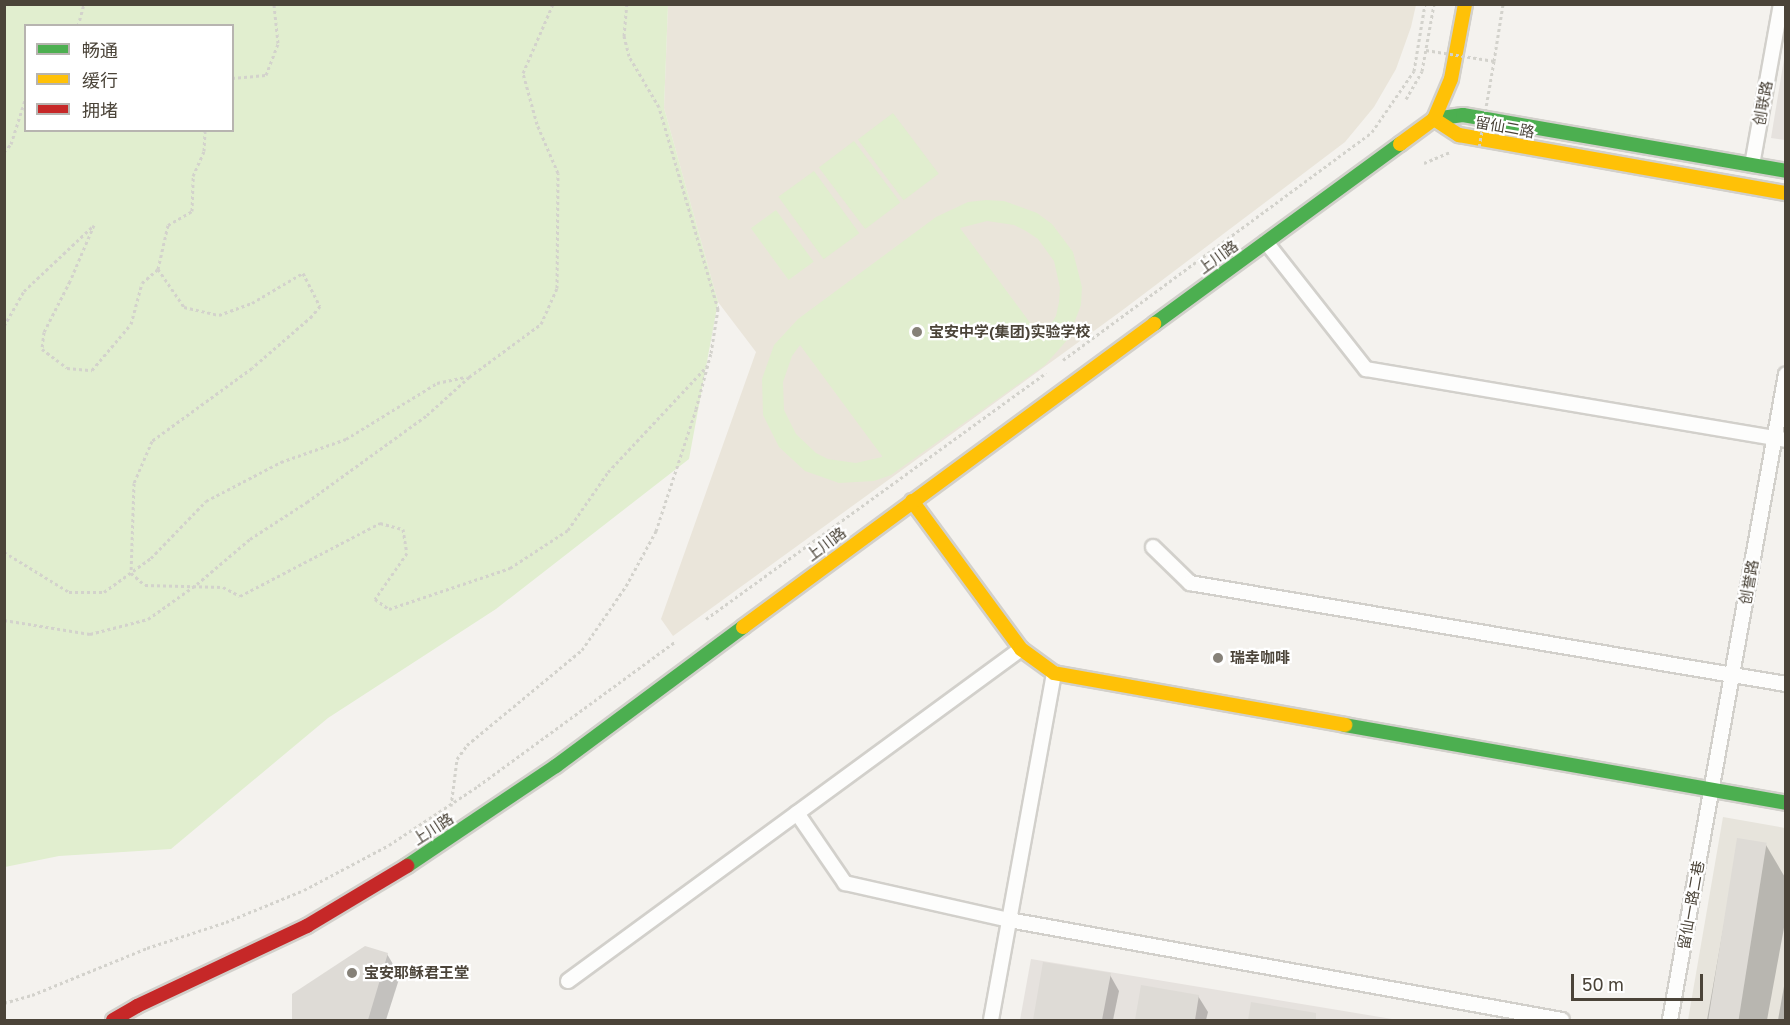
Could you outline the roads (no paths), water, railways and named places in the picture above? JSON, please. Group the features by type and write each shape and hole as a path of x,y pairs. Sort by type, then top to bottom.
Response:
{"main road":[{"path":"1434,118 1451,79 1465,4"},
{"name":"留仙二路","path":"1434,118 1462,115 1785,171"},
{"name":"留仙二路","path":"1434,118 1459,135 1785,193"},
{"name":"上川路","path":"113,1020 137,1006 307,926 394,874 556,766 912,501 1434,118"},
{"path":"912,501 1021,649 1054,673 1785,802"}],"street":[{"name":"创联路","path":"1752,165 1781,4"},
{"path":"1266,242 1366,369 1781,439"},
{"name":"创誉路","path":"1711,790 1732,675 1781,439 1785,374"},
{"path":"1153,547 1190,583 1785,684"},
{"path":"568,981 1021,649"},
{"path":"990,1020 1054,673"},
{"name":"留仙一路二巷","path":"1670,1020 1711,790"},
{"path":"797,813 845,883 1009,920 1562,1020"}],"place":[{"name":"宝安中学(集团)实验学校","path":"917,332"},
{"name":"瑞幸咖啡","path":"1218,658"},
{"name":"宝安耶稣君王堂","path":"352,973"}]}
